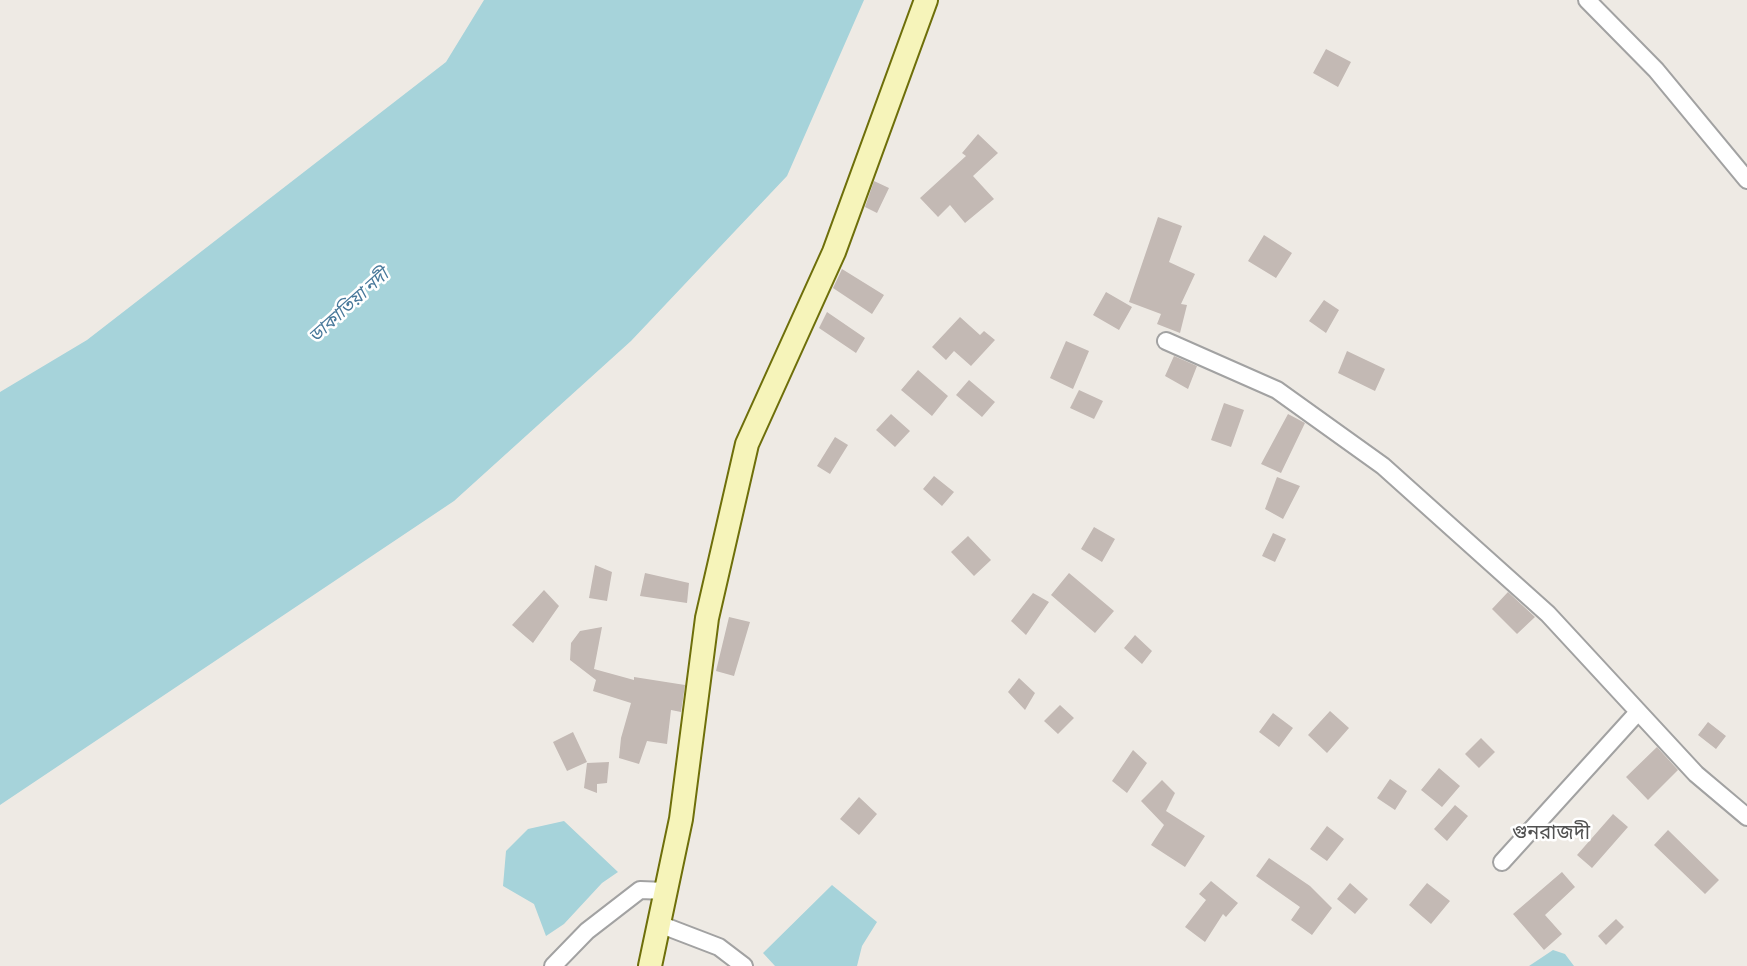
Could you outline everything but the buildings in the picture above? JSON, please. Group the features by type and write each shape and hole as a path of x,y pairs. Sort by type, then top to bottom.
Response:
{"main road":[{"path":"650,966 681,819 707,618 747,444 834,252 926,0"}],"street":[{"path":"1587,0 1656,70 1746,176"},
{"path":"1166,342 1277,390 1383,466 1548,614 1696,774 1747,817"},
{"path":"1502,862 1638,712"},
{"path":"553,966 587,931 640,890 666,891"},
{"path":"659,924 719,947 744,966"}],"water":[{"name":"ডাকাতিয়া নদী","path":"484,0 864,0 787,176 631,341 454,501 0,805 0,392 87,340 446,62"},
{"path":"564,821 618,872 602,883 564,924 546,936 534,904 503,886 506,851 528,829"},
{"path":"832,885 877,922 862,946 857,966 775,966 763,953"},
{"path":"1553,950 1565,954 1574,966 1529,966"}],"district":[{"name":"গুনরাজদী","path":"1551,833"}]}
